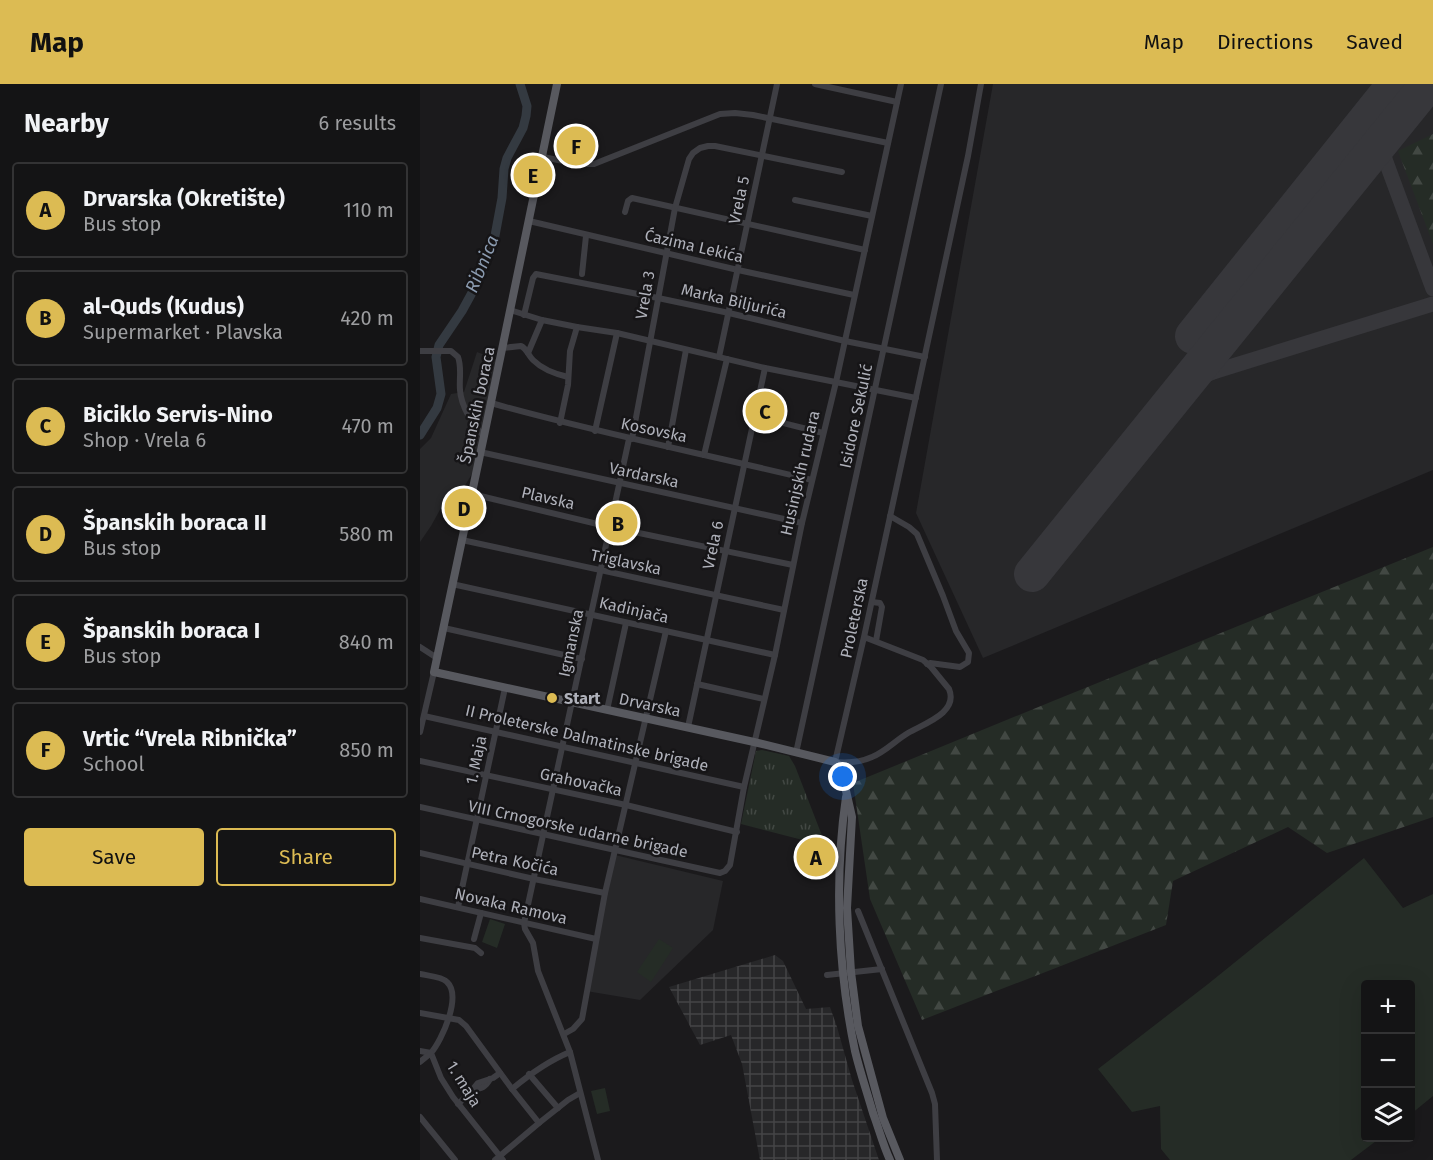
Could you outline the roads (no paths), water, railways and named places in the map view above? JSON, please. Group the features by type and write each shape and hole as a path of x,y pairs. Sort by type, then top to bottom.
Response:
{"main road":[{"name":"Španskih boraca","path":"434,672 557,84"},
{"name":"Drvarska","path":"434,672 754,742"},
{"path":"754,742 834,762 841,769 847,792 842,830 839,908 855,1052 890,1160"},
{"path":"847,973 871,1076 883,1118 900,1160"}],"street":[{"name":"Vrela 5","path":"719,357 777,84"},
{"path":"815,84 897,102"},
{"name":"Husinjskih rudara","path":"728,868 733,857 744,787 901,84"},
{"name":"Isidore Sekulić","path":"796,753 941,84"},
{"name":"Proleterska","path":"834,762 872,602 968,156 981,84"},
{"path":"543,157 578,165 594,164 720,114 742,113 888,143"},
{"name":"Vrela 3","path":"630,439 651,341 675,208 690,156 700,148 708,146 762,155"},
{"path":"762,155 842,172"},
{"path":"625,212 628,201 632,198 865,250"},
{"path":"795,200 872,216"},
{"name":"Ćazima Lekića","path":"529,222 854,295"},
{"path":"582,274 586,236"},
{"name":"Marka Biljurića","path":"524,315 533,278 537,274 729,313 845,341 925,357"},
{"path":"510,310 542,320 617,333 765,368 916,398"},
{"path":"528,353 542,320"},
{"path":"560,423 570,351 577,327"},
{"path":"595,431 617,333"},
{"path":"502,348 524,347 535,362 546,370 568,377"},
{"path":"668,447 686,350"},
{"path":"420,351 453,352 458,357 461,369 462,399 474,425 484,436"},
{"path":"704,455 727,359"},
{"name":"Vrela 6","path":"688,727 765,368"},
{"name":"Kosovska","path":"491,403 560,423 812,480"},
{"path":"755,416 823,433"},
{"name":"Igmanska","path":"524,923 630,439"},
{"name":"Vardarska","path":"480,452 802,524"},
{"name":"Plavska","path":"472,494 610,527 793,565"},
{"path":"890,516 909,526 916,534 944,596 956,631 969,653 968,662 960,667 927,664"},
{"name":"Triglavska","path":"462,540 784,610"},
{"name":"Kadinjača","path":"452,584 775,655"},
{"path":"872,602 880,603 882,607 876,641"},
{"path":"607,710 626,623"},
{"path":"444,628 582,659"},
{"path":"564,1034 580,1023 582,1018 605,893 666,631"},
{"path":"834,762 872,758 908,733 935,719 944,711 950,699 951,692 944,681 927,664 876,641 864,638"},
{"path":"420,647 437,658"},
{"name":"Španskih boraca","path":"420,732 434,672"},
{"path":"697,684 764,699"},
{"name":"1. Maja","path":"458,907 505,688"},
{"path":"420,696 428,698"},
{"name":"II Proleterske Dalmatinske brigade","path":"424,716 744,787"},
{"name":"Grahovačka","path":"420,761 626,805 736,832"},
{"name":"VIII Crnogorske udarne brigade","path":"420,807 720,873 728,868"},
{"name":"Petra Kočića","path":"420,853 605,893"},
{"name":"Novaka Ramova","path":"420,899 596,939"},
{"path":"858,911 932,1093 935,1104 937,1160"},
{"path":"474,939 481,913"},
{"path":"524,923 534,943 538,970 570,1052 598,1160"},
{"path":"420,938 475,948 481,953"},
{"path":"826,975 882,969"},
{"name":"1. maja","path":"420,975 441,978 447,982 452,991 449,1019 440,1041 431,1053 441,1078 500,1159"},
{"path":"420,1013 459,1020 470,1030 539,1123"},
{"path":"420,1051 431,1053"},
{"path":"512,1089 529,1074 570,1052"},
{"path":"420,1062 431,1053"},
{"path":"458,1104 481,1081 500,1073"},
{"path":"529,1074 558,1108"},
{"path":"500,1159 539,1123 580,1093"},
{"path":"420,1117 455,1160"}],"waterway":[{"name":"Ribnica","path":"420,435 437,408 441,394 436,357 439,345 479,280 494,241 502,198 504,169 507,158 523,128 526,116 527,106 520,84"}],"place":[{"name":"Vrtic “Vrela Ribnička”","path":"576,146"},
{"name":"Španskih boraca I","path":"533,175"},
{"name":"Biciklo Servis-Nino","path":"765,411"},
{"name":"Španskih boraca II","path":"464,508"},
{"name":"al-Quds (Kudus)","path":"618,523"},
{"name":"Start","path":"552,698"},
{"name":"Drvarska (Okretište)","path":"816,857"}]}
